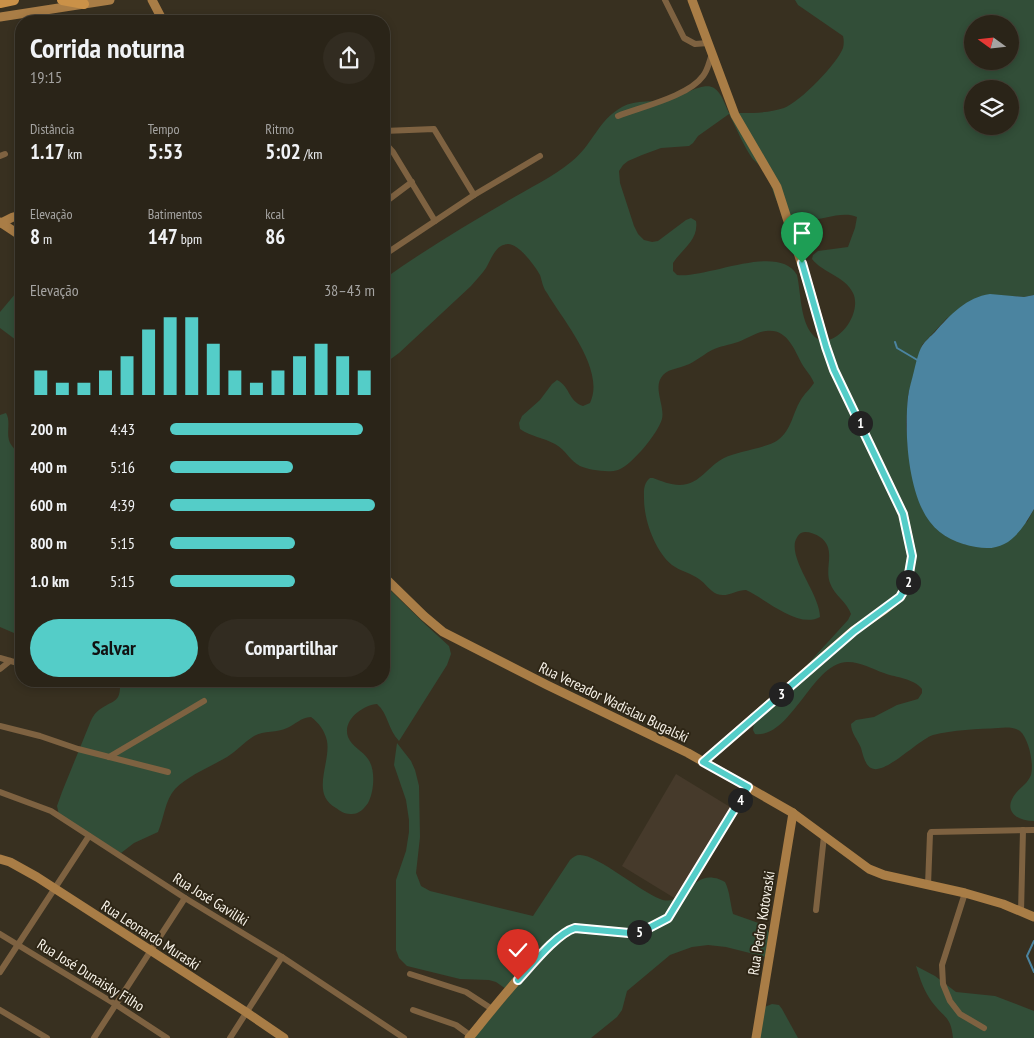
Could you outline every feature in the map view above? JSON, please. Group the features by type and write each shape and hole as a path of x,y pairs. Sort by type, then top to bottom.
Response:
{"main road":[{"path":"0,3 14,0"},
{"path":"62,0 84,4"}],"street":[{"path":"0,17 110,0"},
{"path":"152,0 160,15"},
{"path":"665,0 684,38 695,44 708,43"},
{"path":"692,0 735,115 777,187 834,370 903,514 912,556 907,585 900,597 854,631 703,762"},
{"path":"618,116 642,106 676,96 702,79 712,53"},
{"path":"390,132 434,130 474,195"},
{"path":"390,149 435,221"},
{"path":"390,251 474,195 540,156"},
{"path":"390,198 412,182"},
{"path":"0,223 15,216"},
{"path":"0,223 15,232"},
{"name":"Rua Vereador Wadislau Bugalski","path":"390,582 443,632 688,754 748,787 793,813 869,869 884,875 965,893 1003,904 1034,917"},
{"path":"0,658 15,662"},
{"path":"0,668 10,661"},
{"path":"109,757 204,701"},
{"path":"0,726 40,736 78,749 168,772"},
{"path":"413,1010 456,1025 470,1037 492,1009 544,952 568,930 575,928 629,933 641,932 668,918 748,787"},
{"name":"Rua José Gaviliki","path":"0,792 51,811 185,898 282,957 404,1038"},
{"name":"Rua Pedro Kotovaski","path":"756,1038 793,813"},
{"path":"1022,912 1023,830"},
{"path":"928,885 931,832 1034,830"},
{"path":"0,972 89,836"},
{"path":"816,910 824,836"},
{"name":"Rua Leonardo Muraski","path":"0,859 10,862 55,889 284,1038"},
{"path":"965,893 942,965 943,984 950,1001 960,1014 984,1028"},
{"path":"94,1038 185,898"},
{"name":"Rua José Dunaisky Filho","path":"0,934 19,944 167,1038"},
{"path":"230,1038 282,957"},
{"path":"410,974 466,992 492,1009"},
{"path":"0,1010 47,1038"}],"shaded area":[{"path":"676,774 730,807 676,899 622,866"}],"green space":[{"path":"795,0 1034,0 1034,295 1024,297 1012,296 947,318 922,345 908,395 906,424 908,449 944,535 966,545 1027,522 1034,509 1034,821 1017,817 1010,805 1016,793 1028,780 1032,770 1030,752 1026,740 1020,731 1015,729 1004,727 974,729 933,735 884,767 877,769 869,767 863,757 851,724 856,720 874,717 897,705 918,699 922,689 909,680 862,664 848,662 835,665 813,686 780,725 768,732 755,734 753,730 754,723 848,620 851,614 830,583 828,547 820,537 803,532 795,542 797,559 819,608 820,617 811,620 792,616 746,590 724,595 717,594 696,577 672,565 660,552 646,516 644,488 650,478 683,485 692,482 724,458 773,443 783,436 799,403 814,383 793,346 785,336 773,331 759,333 710,351 689,364 673,369 663,375 659,385 662,414 660,425 644,448 630,462 618,470 610,471 594,470 580,466 555,444 520,429 519,423 522,416 540,400 557,380 564,386 574,401 583,406 590,403 593,390 588,361 572,331 546,291 538,271 526,256 512,245 506,244 499,248 471,286 390,360 390,275 444,239 564,168 585,148 607,119 622,107 639,102 671,99 704,86 710,86 719,93 729,113 763,112 784,108 808,91 834,63 843,48 843,36 798,5","holes":["729,114 748,152 763,169 778,202 787,214 803,220 837,215 857,217 848,247 818,251 813,255 812,259 822,268 845,282 853,293 855,302 854,312 850,322 836,337 828,340 819,339 812,334 805,321 797,275 788,266 775,262 759,262 690,275 677,275 673,271 673,263 695,234 696,221 691,218 686,220 658,241 652,242 644,240 634,226 620,183 619,171 623,165 628,161 661,148 689,146 698,136"]},
{"path":"15,294 15,339 0,328 0,312"},
{"path":"6,413 8,417 8,434 10,442 15,449 15,633 0,627 0,415"},
{"path":"390,590 449,646 451,654 447,665 399,741 392,732 384,712 377,704 360,710 351,719 347,731 348,737 352,744 368,759 373,775 373,787 370,798 366,805 356,814 343,812 328,802 324,795 323,778 327,741 317,722 311,717 283,730 254,736 227,757 187,780 172,793 158,832 134,843 121,853 59,815 57,806 94,715 116,700 120,688 390,687"},
{"path":"397,743 411,761 419,786 420,837 416,873 421,886 430,891 533,916 570,860 577,855 597,861 660,899 675,899 700,880 716,878 725,882 733,914 764,925 769,933 770,958 726,947 708,945 692,947 670,955 627,991 622,1010 617,1017 591,1038 473,1038 512,993 496,982 489,980 460,979 407,966 399,958 396,950 396,880 406,851 409,832 406,800 394,765"},
{"path":"916,966 935,976 956,992 995,996 1034,1011 1034,1038 953,1038 949,1021 929,998"},
{"path":"772,1004 779,1005 798,1038 754,1038 762,1008"}],"water":[{"path":"990,294 1024,297 1034,295 1034,509 1011,540 996,547 987,548 957,542 939,532 930,522 917,496 912,479 907,445 907,411 908,394 917,358 926,340 966,303"}],"waterway":[{"path":"895,342 897,348 919,361"},
{"path":"1034,941 1027,956 1034,972"}],"route":[{"path":"518,980 568,930 575,928 629,933 641,932 668,918 748,787 703,762 854,631 900,597 907,585 912,556 903,514 834,370 802,263"}]}
